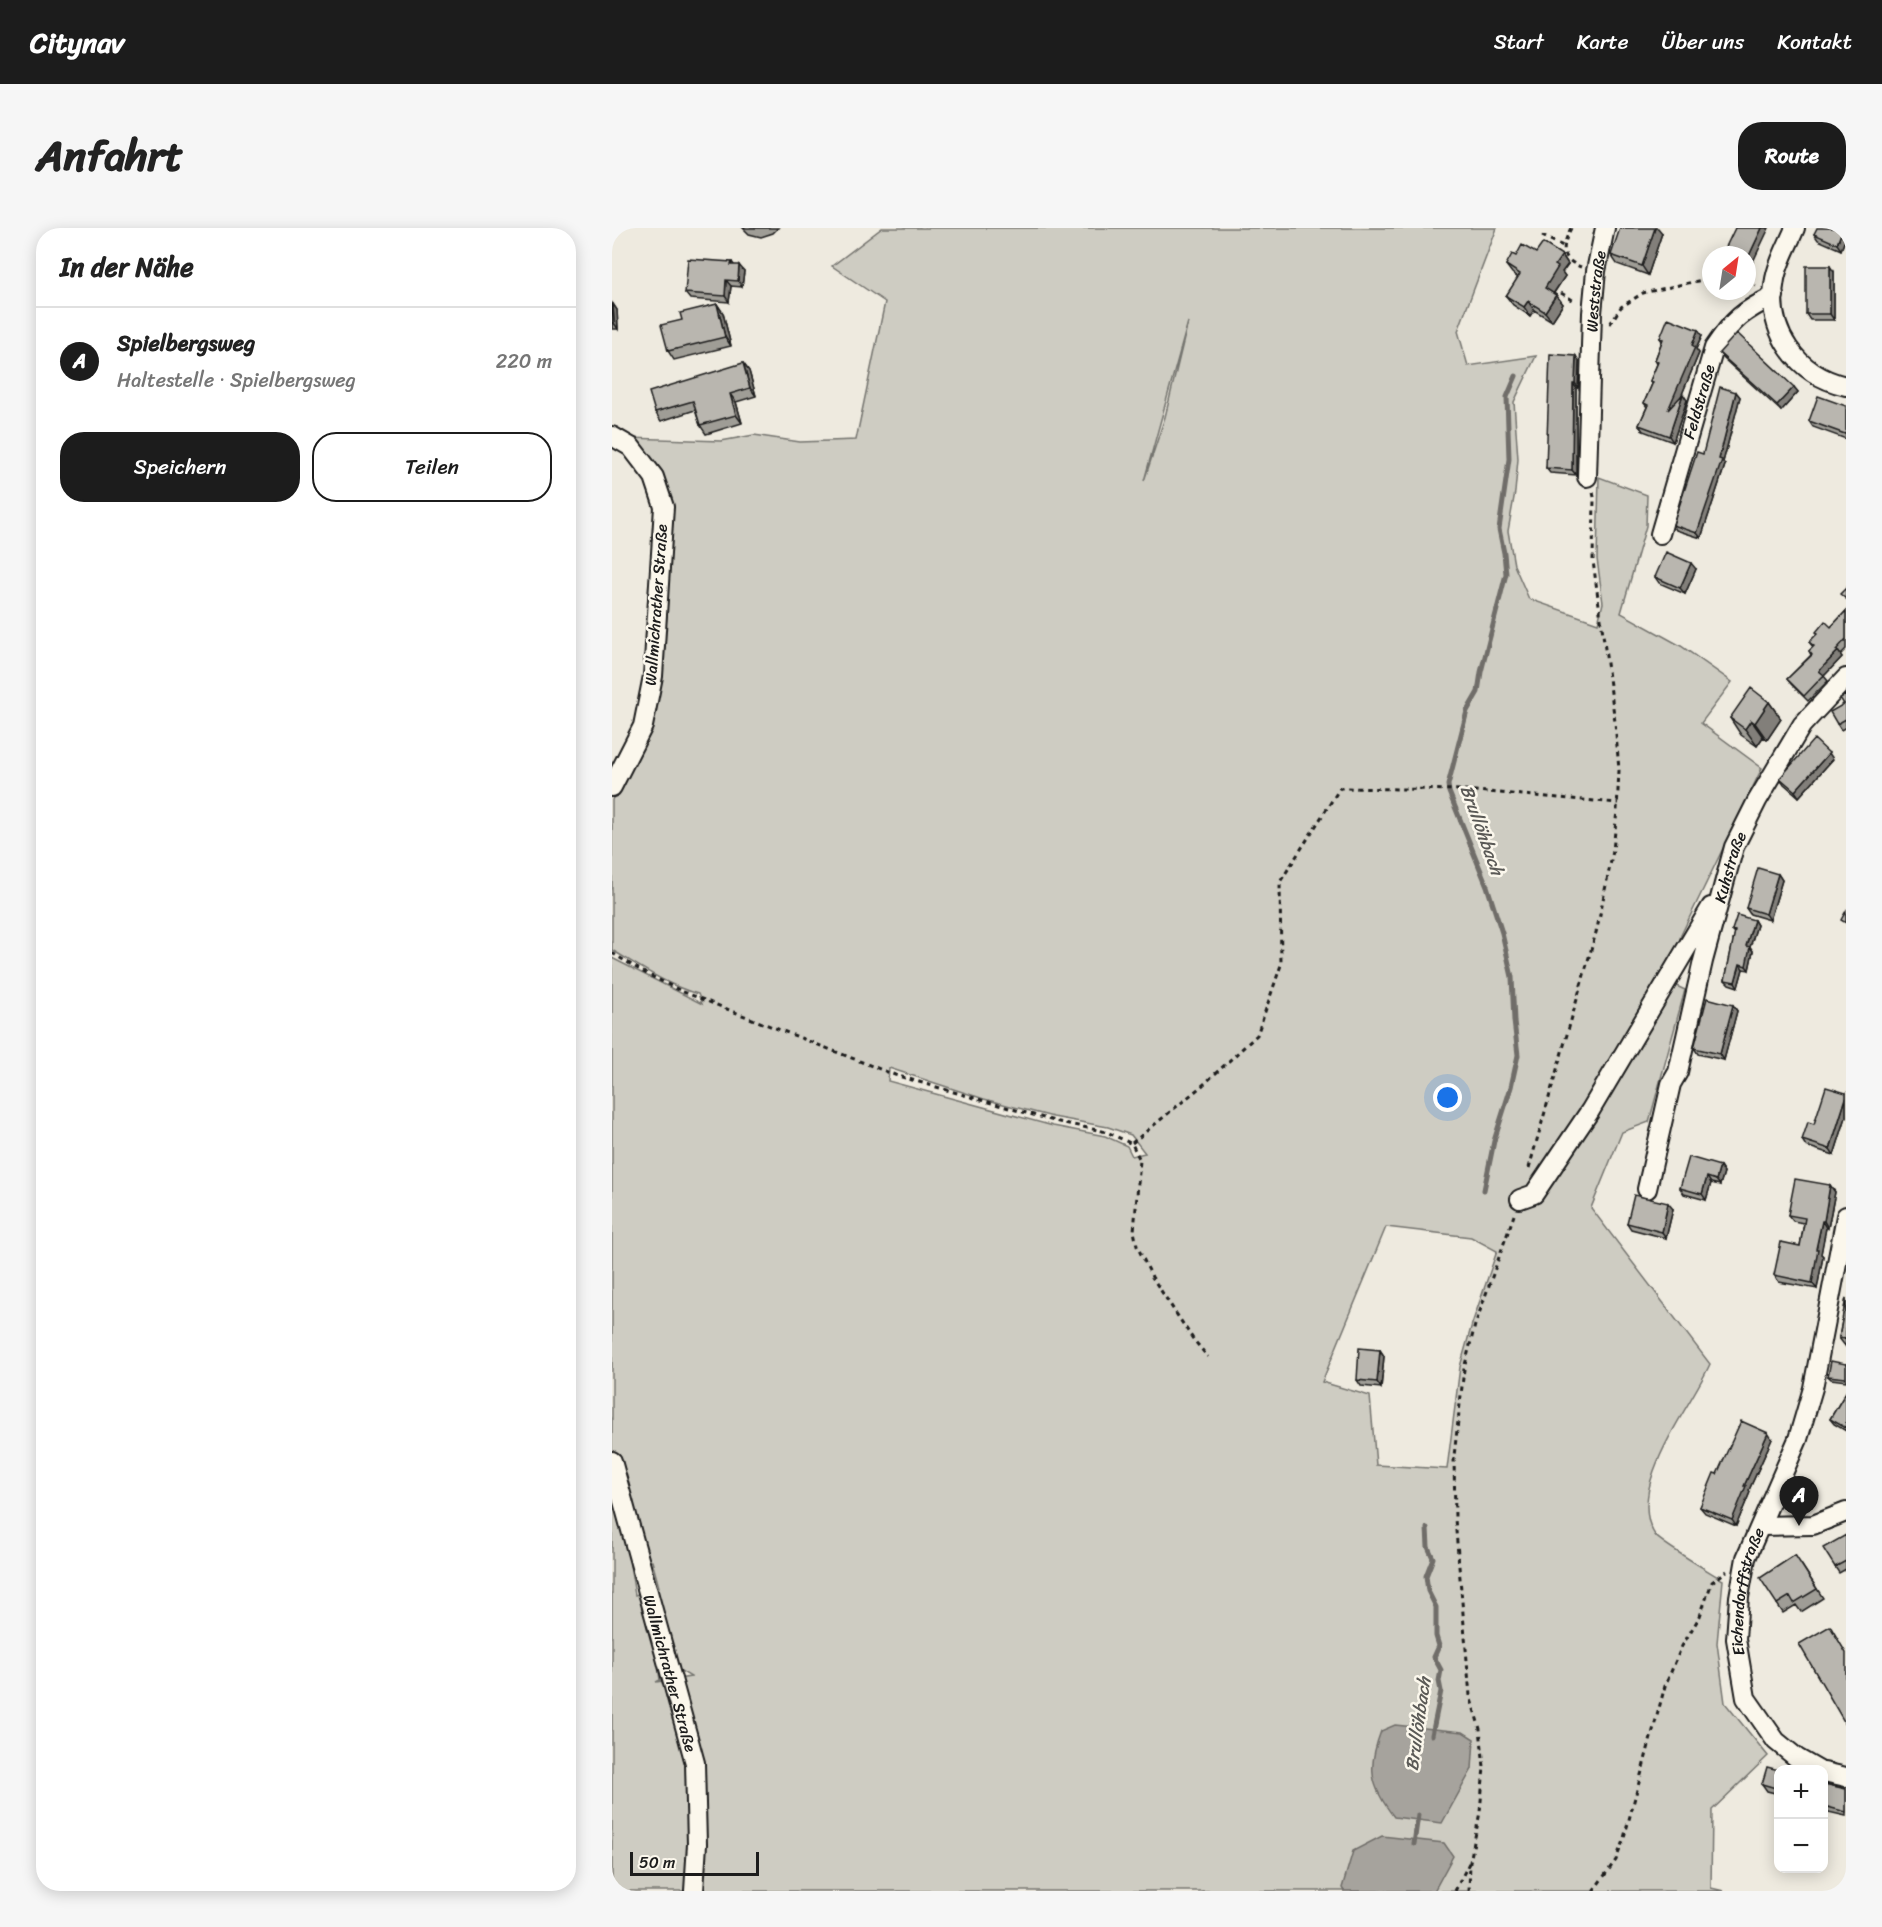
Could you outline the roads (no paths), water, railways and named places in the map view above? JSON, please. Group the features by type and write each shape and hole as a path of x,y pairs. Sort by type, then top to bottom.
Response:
{"street":[{"name":"Weststraße","path":"1587,477 1591,330 1596,271 1605,228"},
{"path":"1795,228 1780,261 1775,280 1776,320 1784,342 1799,362 1814,374 1830,382 1846,386"},
{"name":"Feldstraße","path":"1660,534 1713,348 1729,325 1746,310 1774,296"},
{"name":"Wallmichrather Straße","path":"612,436 632,447 654,477 664,507 653,676 643,726 612,787"},
{"name":"Kuhstraße","path":"1647,1189 1671,1084 1678,1072 1703,961 1734,847 1757,801 1802,725 1846,678"},
{"path":"1520,1199 1534,1194 1590,1111 1725,885"},
{"name":"Eichendorffstraße","path":"1809,1765 1776,1741 1746,1698 1736,1639 1738,1597 1746,1558 1798,1439 1813,1388 1846,1216"},
{"name":"Wallmichrather Straße","path":"612,1461 695,1763 697,1844 694,1891"},
{"path":"1761,1526 1813,1525 1846,1512"},
{"path":"1828,1773 1846,1777"}],"waterway":[{"name":"Brullöhbach","path":"1484,1190 1494,1141 1511,1087 1518,1055 1512,977 1502,933 1487,886 1448,785 1467,711 1478,692 1506,574 1499,529 1509,459 1507,397 1516,376"},
{"name":"Brullöhbach","path":"1427,1528 1428,1547 1433,1558 1426,1576 1428,1591 1436,1607 1436,1636 1439,1646 1434,1657 1441,1670 1439,1681 1441,1691 1432,1735"},
{"name":"Brullöhbach","path":"1414,1844 1418,1815"}],"place":[{"name":"Spielbergsweg","path":"1799,1526"}]}
